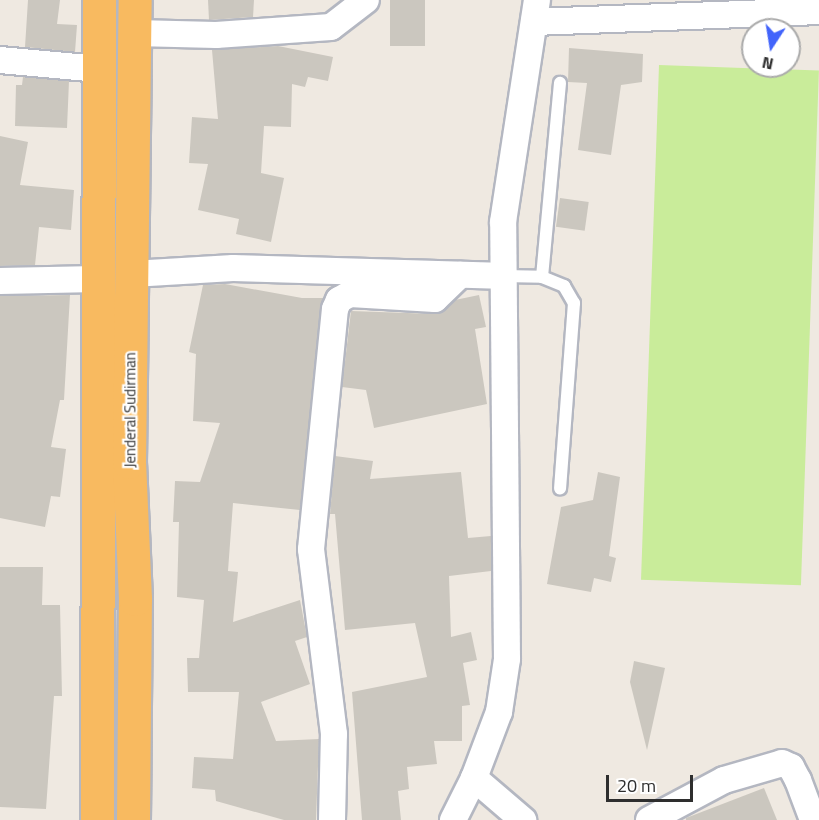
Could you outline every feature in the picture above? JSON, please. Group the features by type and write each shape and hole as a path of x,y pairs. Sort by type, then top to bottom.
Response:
{"highway":[{"path":"97,820 99,0"},
{"name":"Jenderal Sudirman","path":"133,820 132,273 135,0"}],"street":[{"path":"135,33 216,35 331,27 366,0"},
{"path":"453,820 474,778 499,712 509,624 503,222 511,153 536,11 661,9 733,12 819,11"},
{"path":"0,60 98,69"},
{"path":"132,273 233,268 503,276"},
{"path":"332,820 334,734 311,549 336,309 339,300 350,294 435,299 460,275"},
{"path":"0,281 97,279"},
{"path":"650,820 724,780 782,763 790,767 798,780 813,820"},
{"path":"474,778 523,820"}],"lane":[{"path":"542,277 560,83"},
{"path":"503,276 542,277 564,286 574,303 560,488"}],"green space":[{"path":"659,65 741,68 741,78 801,78 801,70 819,71 801,585 641,580"}],"building":[{"path":"28,0 60,0 57,24 77,25 75,52 25,47"},
{"path":"208,0 254,0 253,17 209,20"},
{"path":"390,0 425,0 425,46 390,46"},
{"path":"278,46 333,57 328,81 308,77 305,87 292,84 291,127 264,126 261,173 284,178 271,242 236,234 239,219 198,210 208,164 189,163 192,117 218,119 212,50"},
{"path":"569,48 643,54 642,82 621,85 611,155 578,150 587,83 568,82"},
{"path":"23,77 69,81 67,128 15,126 16,85 22,85"},
{"path":"0,136 28,142 20,185 74,190 71,230 39,227 35,265 0,266"},
{"path":"560,198 589,202 585,231 556,227"},
{"path":"225,284 302,298 324,298 300,510 233,503 228,571 238,572 233,622 300,600 307,637 295,641 310,684 261,702 276,741 319,739 316,820 284,820 216,801 215,790 192,788 194,757 233,759 239,692 188,692 187,658 199,658 204,600 177,597 179,522 173,522 175,481 200,482 220,423 193,421 196,354 189,352 203,285"},
{"path":"70,295 64,400 60,400 51,447 66,449 60,497 51,496 45,527 0,518 0,296"},
{"path":"479,295 486,327 475,329 487,404 374,428 366,390 342,387 351,311 435,314 455,300"},
{"path":"335,456 373,461 370,479 461,472 468,538 491,536 491,571 449,576 451,637 471,632 477,660 463,663 470,705 462,706 462,741 434,741 437,764 407,767 409,789 398,791 401,820 362,820 352,692 427,677 415,623 345,630 335,514 330,514"},
{"path":"598,472 620,477 609,556 616,558 611,582 594,578 591,592 547,584 561,507 593,500"},
{"path":"0,567 43,567 42,605 60,605 62,696 54,696 46,809 0,807"},
{"path":"634,661 665,668 647,750 630,682"},
{"path":"764,788 777,820 686,820 686,818"}]}
